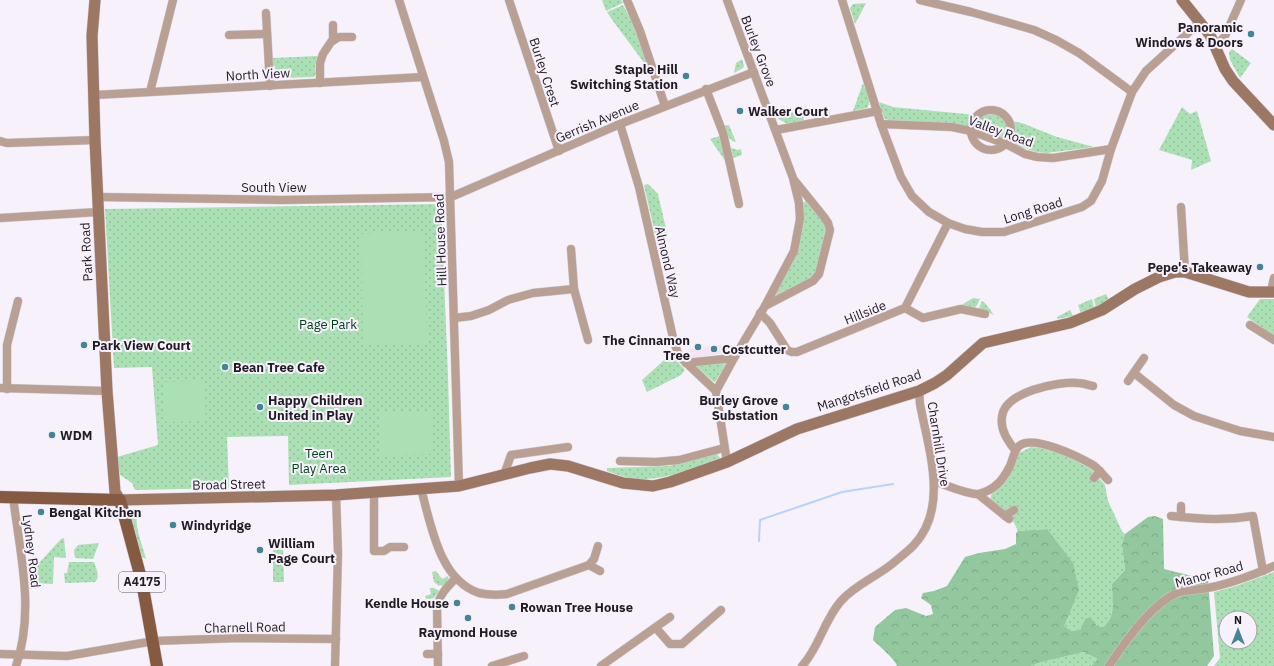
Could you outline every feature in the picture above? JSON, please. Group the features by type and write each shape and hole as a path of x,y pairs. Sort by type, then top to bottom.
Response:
{"main road":[{"name":"Park Road","path":"94,0 92,36 98,212 115,492 120,500"},
{"path":"1182,0 1210,34 1225,69 1233,81 1274,125"},
{"name":"Mangotsfield Road","path":"459,486 550,464 568,466 620,483 653,486 676,480 727,462 797,429 919,391 947,375 983,343 1070,322 1102,310 1135,289 1159,277 1175,272 1185,272 1249,292 1272,291"},
{"name":"Broad Street","path":"0,497 120,500 336,495 459,486"},
{"name":"A4175","path":"120,500 142,582 154,641 157,666"}],"street":[{"path":"150,92 173,0"},
{"name":"Hill House Road","path":"398,0 424,77 449,162 459,486"},
{"name":"Burley Crest","path":"509,0 558,151"},
{"path":"627,0 640,31 665,106"},
{"name":"Burley Grove","path":"716,391 763,310 794,251 800,219 799,203 793,178 727,0"},
{"path":"920,0 971,12 1034,30 1079,53 1132,92"},
{"path":"1216,46 1225,36 1241,0"},
{"name":"Long Road","path":"844,1 881,124 901,177 912,196 929,212 948,223 982,232 1004,232 1082,208 1091,201 1098,191 1102,181 1111,149 1132,92 1146,71 1200,22"},
{"path":"266,13 270,86"},
{"path":"333,25 333,40"},
{"path":"229,35 267,34"},
{"path":"320,83 321,58 331,42 339,37 352,37"},
{"name":"Gerrish Avenue","path":"451,197 620,124 754,72"},
{"name":"North View","path":"95,95 424,77"},
{"path":"706,90 723,133 739,204"},
{"path":"988,110 1003,114 1011,126 1011,135 1006,144 1001,148 993,150 985,150 978,145 973,139 971,131 974,120 980,114 988,110"},
{"path":"776,130 878,111"},
{"name":"Almond Way","path":"620,124 639,187 674,342 679,356 716,391"},
{"name":"Valley Road","path":"881,124 941,126 971,131 1006,144 1025,154 1037,157 1052,158 1111,149"},
{"path":"0,141 7,143 95,140"},
{"name":"Burley Grove","path":"763,310 813,281 819,274 830,230 824,217 793,178"},
{"name":"South View","path":"98,197 282,200 451,197"},
{"path":"1181,208 1185,272"},
{"path":"0,218 98,212"},
{"name":"Hillside","path":"763,310 787,350 797,352 905,308 948,223"},
{"path":"571,249 574,289 588,340"},
{"path":"1272,291 1274,278"},
{"path":"454,318 472,316 489,310 508,300 533,293 574,289"},
{"path":"18,301 7,344 3,388 108,391"},
{"path":"905,308 923,318 961,309 985,314"},
{"path":"1250,325 1274,340"},
{"path":"686,363 734,358"},
{"path":"1128,381 1144,358"},
{"path":"1134,373 1174,405 1194,416 1240,431 1274,437"},
{"path":"1015,450 1006,437 1002,427 1003,411 1008,404 1020,395 1038,388 1077,382 1093,386"},
{"path":"716,391 727,462"},
{"name":"Charnhill Drive","path":"802,666 813,650 841,601 852,590 891,565 914,545 925,529 930,515 934,495 934,481 919,391"},
{"path":"979,495 994,488 1003,480 1011,466 1015,450 1020,445 1027,442 1038,443 1072,454 1095,466 1108,480"},
{"path":"504,475 511,455 568,447"},
{"path":"620,461 656,462 679,460 724,448"},
{"path":"1094,478 1100,471"},
{"path":"934,481 979,495 1007,518 1014,510"},
{"path":"421,489 439,553 456,578 466,587 480,593 496,595 507,594 589,565 594,559 598,546"},
{"path":"374,492 374,551 384,551 390,547 404,547"},
{"path":"335,666 338,553 336,495"},
{"name":"Lydney Road","path":"13,497 25,589 25,622 20,655 16,666"},
{"path":"1181,506 1181,517"},
{"path":"1171,516 1206,520 1234,519 1253,516 1264,571"},
{"path":"589,565 600,571"},
{"name":"Manor Road","path":"1109,666 1122,646 1158,604 1178,593 1208,588 1234,581 1274,566"},
{"path":"438,666 437,608 439,599 446,588 456,578"},
{"path":"656,628 670,644 682,644 721,610"},
{"path":"601,666 670,617"},
{"name":"Charnell Road","path":"0,654 67,656 154,641 240,638 336,639"},
{"path":"427,654 438,654"},
{"path":"493,666 524,656"}],"shaded area":[{"path":"727,344 729,353 689,358 688,349"}],"green space":[{"path":"602,0 621,0 623,3 606,11"},
{"path":"866,3 855,24 850,8 853,4"},
{"path":"623,5 634,25 648,68 607,12"},
{"path":"1232,49 1251,63 1240,78 1230,60 1229,52"},
{"path":"318,56 315,65 316,73 314,77 277,78 275,75 273,58"},
{"path":"742,59 744,66 743,68 734,73 736,63"},
{"path":"863,83 868,96 869,105 867,108 853,111"},
{"path":"879,102 893,107 976,115 997,114 1005,120 1022,123 1057,137 1094,147 1047,153 1036,152 952,124 888,120 884,118"},
{"path":"1182,107 1190,114 1197,111 1211,161 1191,170 1192,160 1159,150"},
{"path":"794,109 803,112 804,121 788,124 778,119 776,114"},
{"path":"829,110 830,116 815,118 814,112"},
{"path":"729,125 736,142 731,140 727,134 724,126"},
{"path":"720,136 726,162 710,139"},
{"path":"731,148 738,150 741,149 742,155 733,158"},
{"path":"648,184 658,194 667,233 662,252 659,252 644,185"},
{"path":"807,200 824,221 826,228 816,271 813,277 776,298 774,295 793,261 802,204"},
{"name":"Page Park","path":"441,204 451,477 289,485 288,436 227,437 229,488 135,490 132,483 120,475 117,457 158,445 152,367 114,368 105,209"},
{"path":"424,232 427,343 363,344 361,234"},
{"path":"1106,294 1109,300 1096,308 1094,299"},
{"path":"973,298 980,299 976,307 960,306"},
{"path":"1092,299 1095,311 1081,314 1078,305"},
{"path":"1260,299 1274,299 1274,336 1247,317"},
{"path":"982,301 985,303 994,315 979,308"},
{"path":"1070,310 1073,316 1057,319 1057,317"},
{"path":"672,353 685,370 681,375 647,392 642,380"},
{"path":"726,363 714,382 697,367 698,364"},
{"path":"204,381 206,421 166,422 164,382"},
{"path":"380,412 431,412 432,454 381,455"},
{"path":"1031,447 1063,454 1091,469 1105,485 1108,501 1122,531 1125,534 1122,546 1125,570 1112,584 1112,613 1103,627 1097,626 1085,619 1080,630 1071,631 1064,626 1047,529 1018,531 1008,513 994,504 991,500 992,493 1003,485 1009,476 1019,453"},
{"path":"714,453 720,458 671,475 650,479 636,479 607,471 607,468 668,466 688,462"},
{"path":"138,512 137,523 139,535 146,559 142,557 130,517 130,513"},
{"path":"1155,516 1163,519 1164,569 1208,580 1214,656 1207,666 1091,666 1098,659 1084,652 1031,666 897,666 890,656 873,640 875,627 895,610 906,608 926,616 933,614 931,605 921,598 923,593 947,586 965,557 1005,549 1016,544 1016,533 1018,531 1047,529 1073,563 1079,590 1064,626 1071,631 1080,630 1085,619 1090,617 1097,626 1103,627 1112,612 1112,584 1125,570 1122,545 1125,534 1148,517"},
{"path":"64,538 66,558 54,557 53,584 32,583 30,564 39,563 61,539"},
{"path":"99,543 93,559 75,558 74,550 78,545"},
{"path":"283,545 284,582 273,582 273,546"},
{"path":"69,562 94,562 98,572 97,580 95,582 65,583 64,573 67,573"},
{"path":"436,571 442,579 448,576 449,580 444,586 439,586 434,582 432,572"},
{"path":"1274,572 1274,666 1214,666 1220,658 1219,650 1258,650 1258,610 1218,610 1218,636 1214,592 1236,586"},
{"path":"430,588 434,588 439,591 434,598 426,599 425,596 431,594"},
{"path":"1084,652 1099,659 1091,666 1031,666 1038,663"}],"waterway":[{"path":"759,541 760,520 842,492 893,484"}],"place":[{"name":"Panoramic Windows & Doors","path":"1251,34"},
{"name":"Staple Hill Switching Station","path":"686,76"},
{"name":"Walker Court","path":"740,111"},
{"name":"Pepe's Takeaway","path":"1260,267"},
{"name":"Park View Court","path":"84,345"},
{"name":"The Cinnamon Tree","path":"698,347"},
{"name":"Costcutter","path":"714,349"},
{"name":"Bean Tree Cafe","path":"225,367"},
{"name":"Happy Children United in Play","path":"260,407"},
{"name":"Burley Grove Substation","path":"786,407"},
{"name":"WDM","path":"52,435"},
{"name":"Bengal Kitchen","path":"41,512"},
{"name":"Windyridge","path":"173,525"},
{"name":"William Page Court","path":"260,550"},
{"name":"Kendle House","path":"457,603"},
{"name":"Rowan Tree House","path":"512,607"},
{"name":"Raymond House","path":"468,618"}],"park label":[{"name":"Teen Play Area","path":"319,460"}]}
